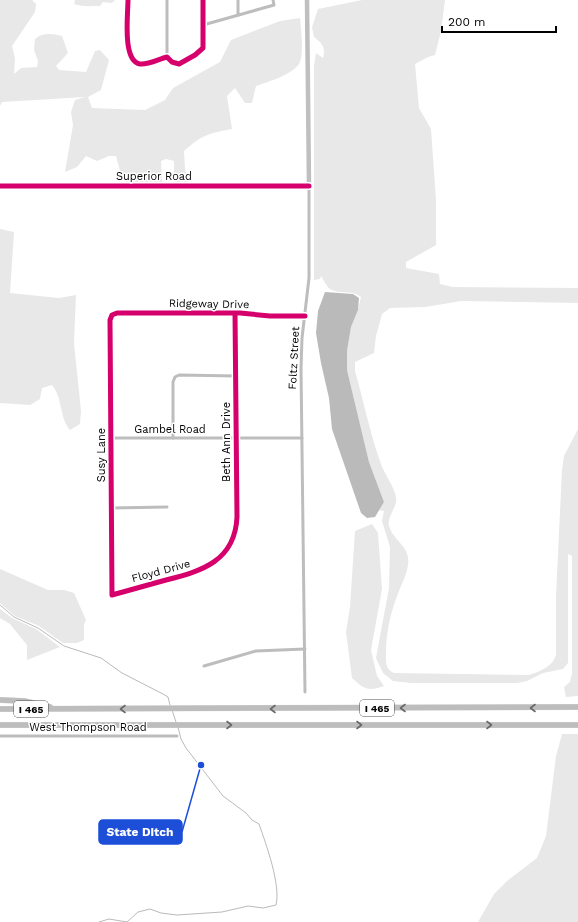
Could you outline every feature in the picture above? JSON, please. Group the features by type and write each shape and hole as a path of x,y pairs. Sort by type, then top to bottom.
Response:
{"highway":[{"path":"0,700 24,701 62,709"},
{"name":"I 465","path":"0,709 575,707"},
{"name":"I 465","path":"0,724 578,726"}],"street":[{"path":"128,0 128,51 132,60 142,64 167,57"},
{"path":"166,0 167,57 172,62 179,64 200,52 202,48 203,0"},
{"path":"238,0 238,15"},
{"path":"203,25 274,5 273,0"},
{"name":"Foltz Street","path":"305,692 301,358 310,273 307,0"},
{"name":"Superior Road","path":"0,186 309,186"},
{"name":"Ridgeway Drive","path":"112,315 117,313 236,313 270,316 306,316"},
{"name":"Beth Ann Drive","path":"214,563 229,545 236,527 236,313"},
{"name":"Susy Lane","path":"112,315 110,320 112,595"},
{"path":"173,438 173,381 175,377 236,376"},
{"name":"Gambel Road","path":"111,438 302,438"},
{"path":"111,508 167,507"},
{"name":"Floyd Drive","path":"112,595 194,573 214,563"},
{"path":"204,666 256,651 305,649"},
{"name":"West Thompson Road","path":"0,736 176,736"}],"shaded area":[{"path":"0,0 32,0 36,4 35,12 12,46 15,58 14,74 21,68 37,67 38,61 34,50 35,39 45,34 62,36 68,53 56,66 59,70 86,72 95,51 100,50 109,60 101,90 88,97 92,108 145,110 165,100 173,88 220,62 231,40 280,21 300,18 302,40 301,57 297,66 287,74 256,86 252,103 245,103 235,88 227,96 232,129 217,132 201,138 184,151 185,169 189,183 174,183 174,161 166,159 161,161 162,183 126,182 120,171 116,156 109,156 97,161 86,156 77,167 65,172 73,125 71,112 75,100 85,97 2,102 0,106"},
{"path":"75,0 115,1 111,3 103,2 100,6 80,6 74,4"},
{"path":"362,0 445,0 441,31 435,55 415,64 419,108 431,129 436,200 436,245 406,262 406,268 439,274 440,284 453,287 578,288 578,303 461,301 425,307 390,308 382,314 376,336 374,353 355,362 355,371 374,441 381,464 396,497 389,526 394,536 407,553 408,558 407,572 391,614 386,645 387,665 394,673 529,675 542,670 552,663 556,655 556,596 562,470 564,456 578,429 578,696 566,697 564,687 570,682 572,673 572,556 568,554 568,663 563,669 543,673 527,681 517,683 411,683 393,681 383,673 376,658 389,588 390,547 382,521 384,511 379,510 384,502 369,462 347,370 347,351 351,327 358,310 361,297 353,293 338,292 330,289 321,276 320,279 314,280 314,66 316,53 323,58 324,49 319,41 314,37 312,27 318,9"},
{"path":"0,229 14,232 10,293 59,298 76,295 74,343 81,411 80,424 70,430 64,419 58,396 52,385 42,388 40,399 30,405 0,403"},
{"path":"325,292 353,294 359,298 358,310 351,327 347,351 347,370 369,462 384,502 375,517 367,518 361,513 332,429 329,398 316,333 318,311"},
{"path":"372,524 378,533 382,589 371,650 377,676 384,686 370,689 363,687 352,678 346,632 350,607 355,531"},
{"path":"0,569 48,590 64,590 74,593 86,620 84,624 84,640 77,643 63,643 39,626 15,616 0,603"},
{"path":"0,609 12,618 36,629 60,647 27,660 27,645 10,624 0,618"},
{"path":"562,734 578,734 578,922 478,922 494,894 507,881 537,858 546,836 556,756"}],"waterway":[{"path":"0,605 14,617 38,628 64,646 101,658 122,673 163,694 168,697 170,705"},
{"path":"172,710 176,722"},
{"path":"99,922 109,919 127,922 138,912 150,909 161,913 177,915 222,912 248,906 263,908 276,905 277,897 275,876 259,824 223,796 186,748 181,739 178,727"}],"cycle path":[{"path":"128,0 128,46 134,61 140,64 150,63 167,57 172,62 179,64 195,55 203,48 203,0"},
{"path":"0,186 309,186"},
{"path":"235,313 237,517 235,532 230,544 223,554 204,568 179,577 112,595 110,320 112,315 117,313 240,313 270,316 305,316"}],"place":[{"name":"State Ditch","path":"201,765"}]}
